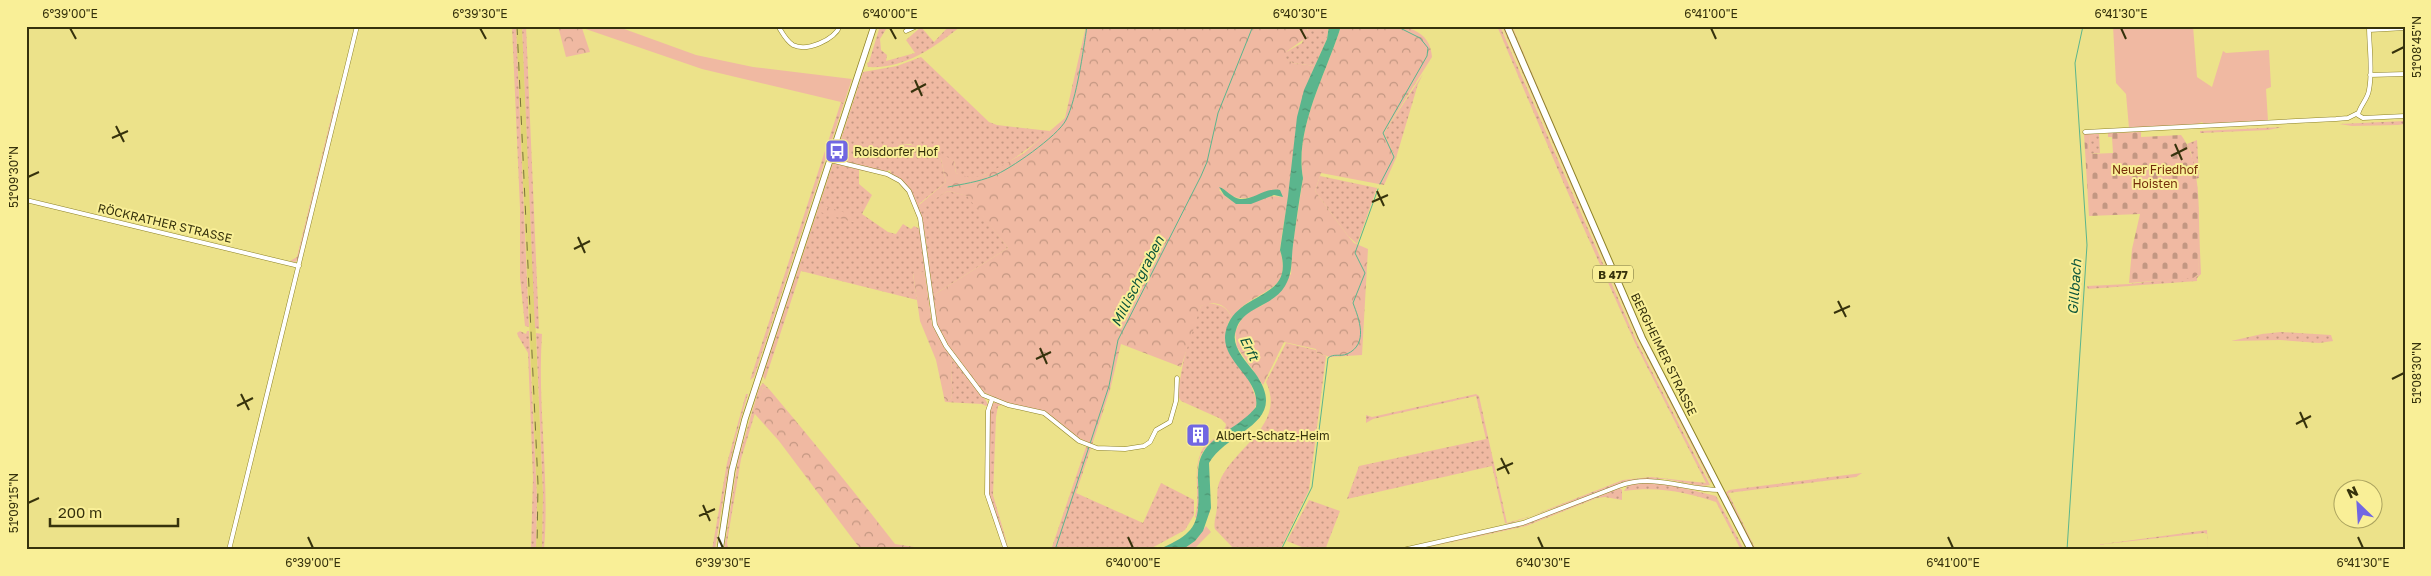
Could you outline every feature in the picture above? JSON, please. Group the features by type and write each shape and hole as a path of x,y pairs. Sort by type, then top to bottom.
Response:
{"main road":[{"path":"720,550 739,438 874,26"},
{"name":"BERGHEIMER STRASSE","path":"1507,26 1638,329 1751,550"}],"street":[{"path":"229,550 357,26"},
{"path":"778,26 791,43 804,47 831,37 840,26"},
{"path":"906,31 917,26"},
{"path":"2085,132 2343,119 2358,113 2368,98 2370,75 2369,28 2403,28"},
{"path":"2370,75 2405,74"},
{"path":"2358,113 2363,118 2405,116"},
{"path":"830,160 887,174 900,181 909,191 920,218 935,325 946,346 976,388 992,399 1014,407 1044,413 1074,438 1092,447 1125,449 1147,444 1156,430 1170,422 1176,401 1177,378"},
{"name":"RÖCKRATHER STRASSE","path":"26,200 299,266"},
{"path":"992,399 988,411 987,494 1006,550"},
{"path":"1403,550 1523,523 1636,481 1664,481 1720,490"}],"shaded area":[{"path":"516,26 522,26 543,494 542,550 536,550 537,498"}],"green space":[{"path":"1382,25 1410,29 1421,34 1429,44 1432,57 1384,133 1396,158 1384,185 1321,173 1315,191 1354,243 1368,249 1362,355 1330,357 1317,353 1316,349 1284,342 1263,385 1237,347 1235,332 1242,318 1250,311 1263,305 1291,274 1292,249 1303,178 1301,159 1303,140 1313,101 1341,26"},
{"path":"512,26 516,26 529,327 525,326 520,277 520,208"},
{"path":"522,26 526,26 539,329 535,328"},
{"path":"558,26 582,28 590,52 566,57"},
{"path":"577,26 616,26 696,55 753,67 852,79 844,103 702,69"},
{"path":"880,26 888,26 880,39 881,50 887,55 886,61 915,53 906,40 921,27 934,42 949,26 961,26 918,56 894,65 868,67 867,63 869,62"},
{"path":"1086,26 1307,26 1307,37 1286,52 1286,59 1293,63 1315,66 1303,98 1297,129 1280,250 1283,261 1281,277 1272,287 1245,304 1232,318 1227,309 1220,304 1211,303 1201,306 1181,367 1121,344 1110,390 1092,445 1072,434 1045,412 1009,404 983,392 955,356 938,329 934,317 932,296 1008,248 967,196 948,191 920,208 919,205 946,182 941,159 928,154 908,153 890,163 889,154 896,145 912,145 926,148 954,161 956,173 971,178 985,175 1024,153 1065,118","holes":["1222,188 1227,193 1244,198 1269,191 1283,197 1265,197 1244,203 1228,198 1219,190"]},
{"path":"1307,26 1329,26 1327,39 1315,66 1293,63 1285,59 1286,52 1302,43 1308,29"},
{"path":"1497,26 1500,26 1637,342 1710,485 1701,486 1665,479 1638,479 1508,524 1505,523 1492,466 1347,499 1359,466 1486,439 1476,396 1373,419 1366,423 1366,415 1372,417 1476,394 1479,396 1507,523 1531,516 1623,480 1651,477 1706,483 1635,343 1564,184"},
{"path":"1502,26 1505,26 1613,279 1712,478 1711,483 1639,342"},
{"path":"1510,26 1512,26 1578,181 1574,178"},
{"path":"2113,26 2193,26 2197,77 2212,87 2223,51 2226,53 2269,50 2271,87 2266,89 2268,121 2204,124 2202,122 2195,125 2129,128 2126,94 2116,83"},
{"path":"921,57 989,122 997,125 1050,131 1000,167 979,177 965,177 956,173 954,161 910,144 897,145 889,154 895,158 907,154 923,154 941,159 946,182 919,204 920,207 948,191 968,196 1008,248 932,296 924,228 912,195 903,183 891,174 890,170 884,172 839,161 835,157 863,72 897,66"},
{"path":"1423,74 1418,84 1396,158 1384,133"},
{"path":"337,94 299,259 295,262 290,261 297,257"},
{"path":"841,102 844,103 754,377 750,380"},
{"path":"2405,121 2405,124 2398,125 2352,126 2339,124"},
{"path":"2283,127 2268,130 2200,133 2200,131"},
{"name":"Neuer Friedhof Hoisten","path":"2141,132 2141,137 2181,135 2189,148 2194,164 2199,202 2199,274 2193,278 2129,283 2132,249 2140,214 2089,216 2084,134 2089,134 2090,154 2113,153 2112,137 2108,137 2108,133"},
{"path":"2089,134 2099,134 2100,153 2090,154"},
{"path":"2197,140 2199,178 2196,179 2191,153 2187,144"},
{"path":"833,163 880,174 859,170 859,184 872,195 862,214 888,232 896,234 903,224 911,229 914,226 920,229 925,272 913,274 917,300 801,271 765,380 763,376"},
{"path":"1320,176 1377,188 1357,244 1348,236 1315,191"},
{"path":"2197,182 2201,274 2197,281 2088,289 2087,286 2129,284 2197,276 2199,273"},
{"path":"822,205 855,216 856,223 820,212"},
{"path":"925,272 932,324 953,358 951,369 952,394 951,399 945,402 936,360 920,321 913,273"},
{"path":"1207,303 1222,306 1232,318 1228,323 1257,401 1249,417 1210,444 1200,458 1198,466 1200,502 1198,519 1195,517 1197,509 1198,460 1203,448 1222,432 1226,424 1221,419 1181,401 1178,396 1183,362 1189,339 1201,306"},
{"path":"520,331 526,334 529,331 537,498 536,550 531,550 533,478 528,353 518,336 517,333"},
{"path":"2281,332 2331,335 2333,341 2319,343 2280,340 2231,341"},
{"path":"536,333 542,334 541,388 546,496 544,550 542,550 543,494"},
{"path":"1286,343 1316,350 1317,353 1326,356 1309,490 1280,550 1235,550 1215,529 1218,486 1226,470 1264,424 1271,398 1266,382"},
{"path":"953,358 988,405 945,402 951,399 952,394 951,369"},
{"path":"763,383 769,389 763,387 741,459 727,542 728,550 724,550 738,460 759,388"},
{"path":"763,387 769,389 895,544 934,550 861,550 779,441 754,413"},
{"path":"746,394 748,394 728,471 715,550 712,550 727,463"},
{"path":"996,402 1002,405 998,406 996,417 993,495 1009,550 988,493 989,413 992,404"},
{"path":"1086,447 1091,448 1076,493 1143,523 1161,483 1194,500 1194,515 1185,530 1148,550 1051,550"},
{"path":"1862,473 1856,477 1728,493 1756,550 1753,550 1725,493 1729,490"},
{"path":"1646,482 1662,483 1716,496 1744,550 1741,550 1716,502 1671,491 1648,489 1624,491 1628,485"},
{"path":"1620,488 1622,490 1622,500 1605,497 1597,498 1526,526 1416,550 1522,525"},
{"path":"1309,500 1340,511 1325,550 1309,550 1287,541"},
{"path":"1206,526 1211,532 1193,550 1182,550 1195,541"},
{"path":"2207,530 2208,550 2207,534 2204,533 2096,545"}],"water":[{"path":"1329,26 1341,26 1313,101 1303,140 1301,159 1303,178 1289,276 1280,293 1245,316 1236,330 1235,336 1235,342 1240,353 1255,373 1264,390 1266,404 1262,415 1218,451 1209,463 1211,508 1203,531 1195,541 1182,550 1157,550 1181,538 1194,525 1198,507 1199,465 1204,451 1214,440 1256,407 1256,396 1252,386 1227,349 1225,339 1227,327 1234,315 1243,306 1274,287 1280,278 1283,266 1280,250 1297,117 1304,90 1327,39"},
{"path":"1219,187 1240,199 1250,198 1270,190 1280,190 1283,197 1274,195 1251,204 1236,204 1224,195"}],"waterway":[{"path":"948,187 982,180 1000,173 1033,152 1061,127 1066,120 1073,100 1087,26"},
{"name":"Millischgraben","path":"1055,550 1109,386 1118,340 1201,176 1207,162 1218,113 1253,26"},
{"path":"1380,184 1394,157 1383,133 1427,56 1428,48 1420,38 1396,26"},
{"name":"Gillbach","path":"2067,550 2087,245 2075,63 2083,26"},
{"path":"1281,550 1312,487 1328,358 1347,354 1354,350 1360,338 1360,324 1353,303 1365,273 1355,253 1378,189"}],"railway":[{"path":"517,26 538,484 537,550"}],"place":[{"name":"Roisdorfer Hof","path":"837,151"},
{"name":"Albert-Schatz-Heim","path":"1198,435"}],"water label":[{"name":"Erft","path":"1250,348"}]}
